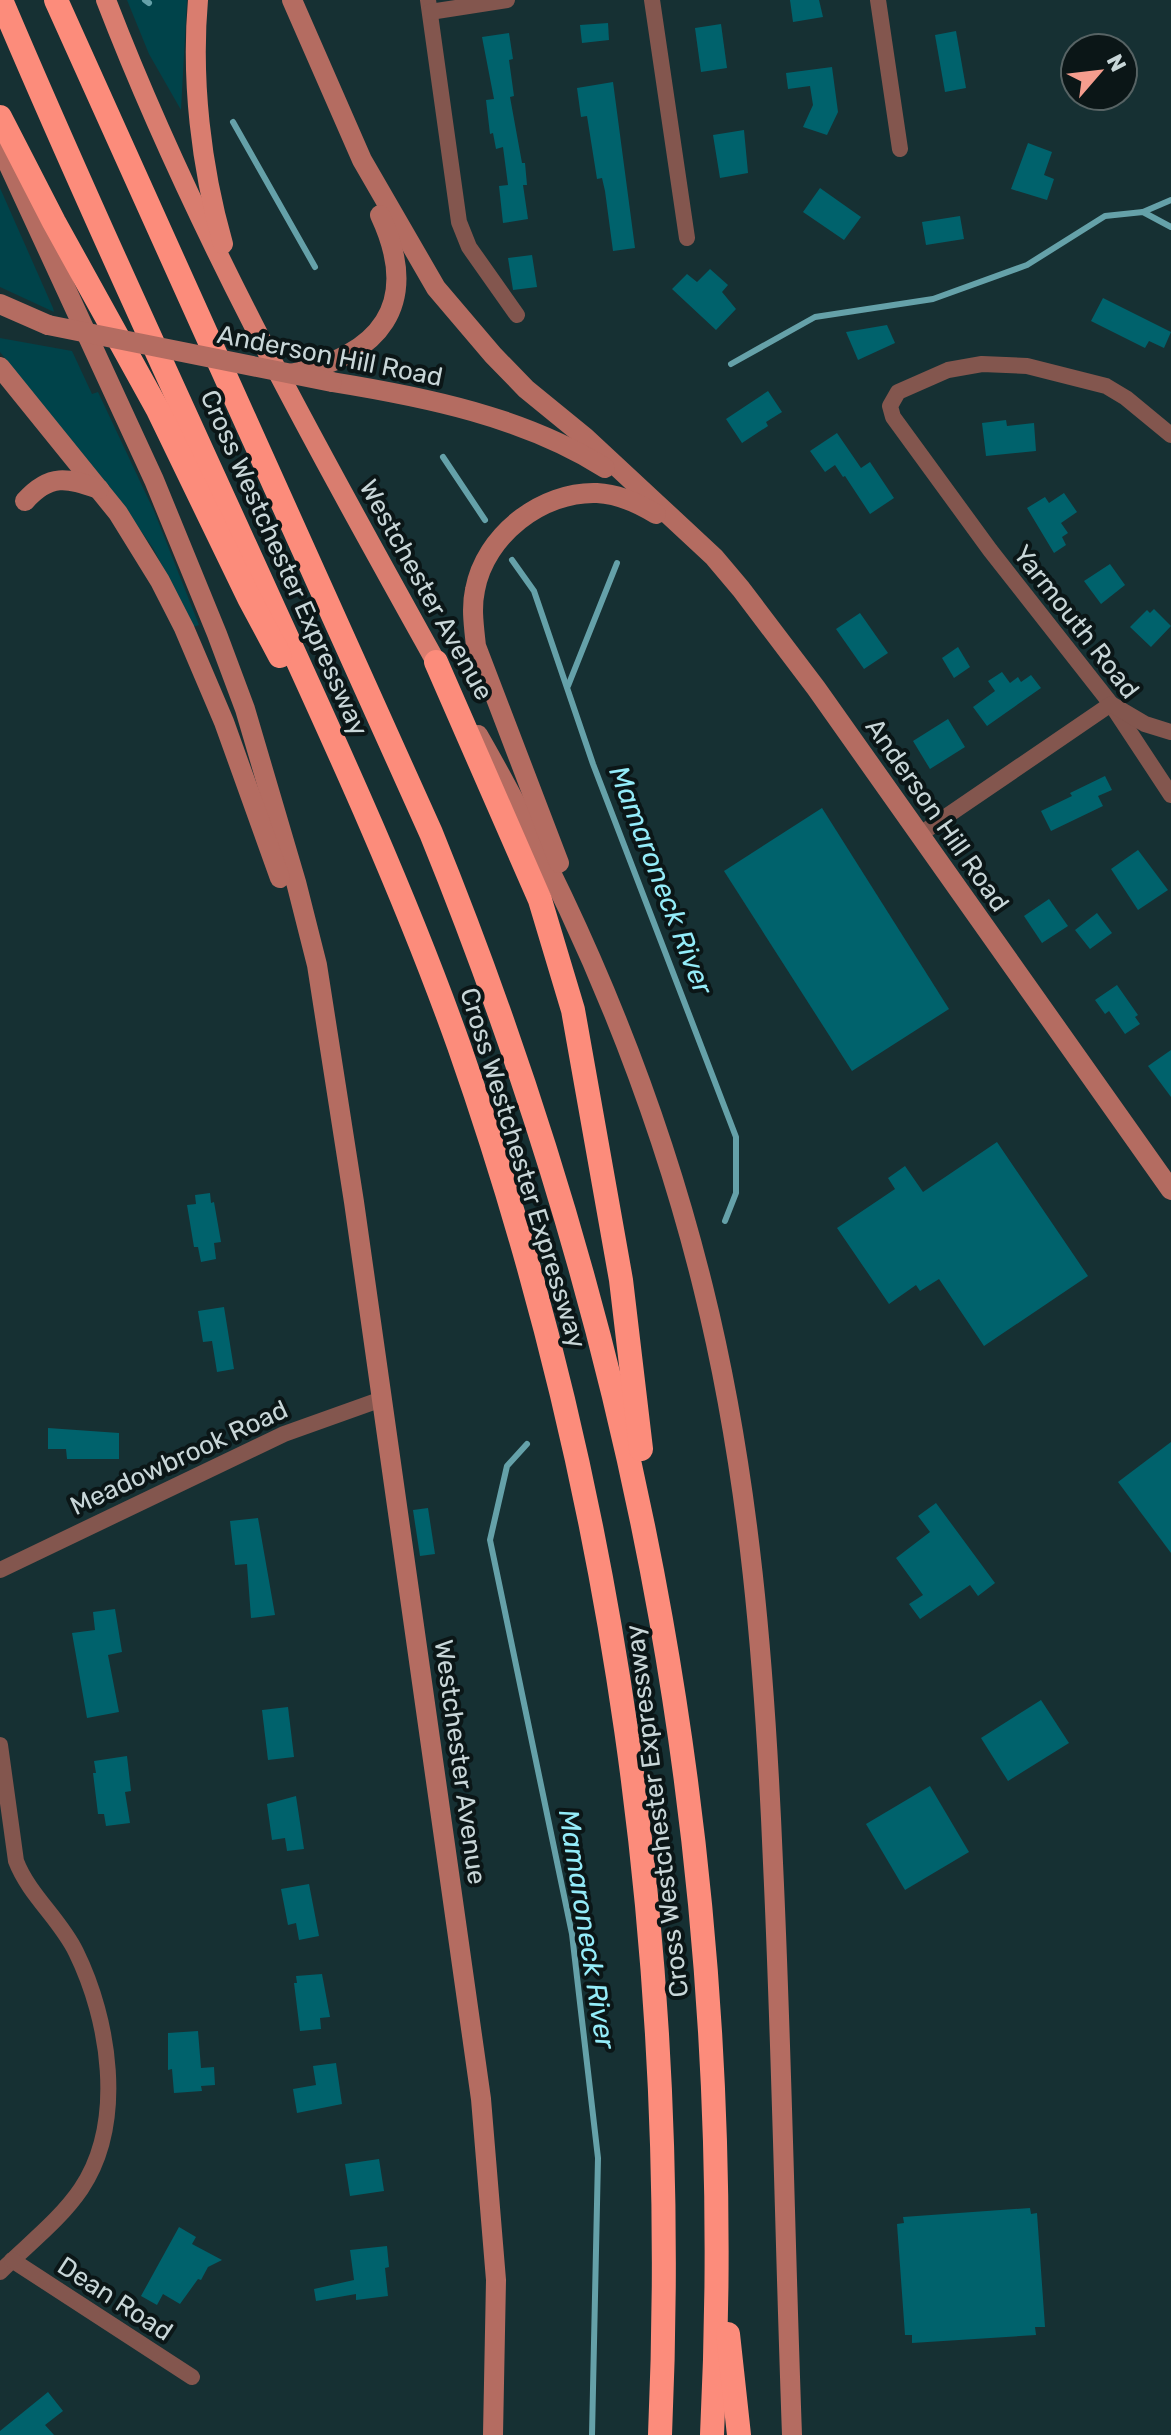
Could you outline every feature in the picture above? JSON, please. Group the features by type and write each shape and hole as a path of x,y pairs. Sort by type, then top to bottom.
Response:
{"highway":[{"name":"Cross Westchester Expressway","path":"1,0 355,786 435,981 503,1182 561,1385 605,1593 637,1801 657,2012 664,2225 660,2435"},
{"name":"Cross Westchester Expressway","path":"56,0 402,767 483,963 535,1112 588,1291 627,1444 656,1583 683,1751 699,1881 712,2045 717,2226 712,2435"},
{"path":"0,117 158,410 255,610 355,786"},
{"path":"436,662 540,900 573,1010 621,1280 656,1583"},
{"path":"717,2226 739,2435"}],"main road":[{"name":"Westchester Avenue","path":"106,0 189,194 252,323 310,436 526,819 587,946 652,1112 682,1212 703,1287 727,1395 754,1573 764,1683 775,1886 792,2435"},
{"path":"198,0 195,27 198,107 207,172 222,242 252,323"},
{"name":"Anderson Hill Road","path":"292,0 362,160 436,288 526,389 586,438 714,557 775,631 1171,1190"},
{"path":"327,375 367,344 380,329 395,295 396,276 389,234 333,97"},
{"path":"0,146 154,480 245,709 317,965 338,1098"},
{"name":"Anderson Hill Road","path":"0,304 48,325 290,374 327,375 500,420 543,435 639,489"},
{"path":"0,367 99,489 138,543 184,628 224,722 277,869 338,1098"},
{"path":"25,501 37,487 55,480 69,479 99,489"},
{"path":"587,946 545,821 476,646 473,613 475,588 492,548 504,534 537,508 560,499 599,493 627,499 690,535"},
{"name":"Westchester Avenue","path":"338,1098 481,2099 496,2280 493,2435"}],"street":[{"path":"507,0 429,6 459,222 469,247 517,315"},
{"path":"652,0 687,238"},
{"path":"878,0 900,149"},
{"name":"Yarmouth Road","path":"1171,435 1126,398 1106,386 1027,366 982,364 948,370 898,392 890,406 893,417 990,550 1111,704 1171,795"},
{"path":"919,835 1111,704 1145,724 1171,732"},
{"name":"Meadowbrook Road","path":"0,1570 284,1434 382,1399"},
{"path":"0,1745 16,1861 23,1878 75,1949 95,1995 107,2048 108,2082 104,2127 95,2160 82,2187 60,2215 6,2266"},
{"name":"Dean Road","path":"6,2266 192,2377"}],"shaded area":[{"path":"127,0 187,0 181,110 149,54"},
{"path":"0,188 53,308 54,312 0,287"},
{"path":"0,338 72,351 92,394 98,392 154,511 199,625 193,627 153,548 111,489 0,352"}],"building":[{"path":"790,0 819,0 823,17 793,22"},
{"path":"608,23 609,40 582,43 580,25"},
{"path":"721,24 727,68 701,72 695,28"},
{"path":"956,31 966,88 945,92 935,35"},
{"path":"509,33 514,96 510,97 522,163 525,163 527,185 523,185 528,219 503,223 499,186 508,185 503,147 496,149 493,133 490,134 486,100 494,99 482,37"},
{"path":"832,67 838,112 827,135 803,127 813,105 810,86 788,89 786,73"},
{"path":"613,82 635,248 613,251 605,191 602,178 597,179 587,116 581,117 577,88"},
{"path":"744,130 748,173 720,178 713,135"},
{"path":"1028,143 1052,152 1044,175 1054,179 1047,200 1011,189"},
{"path":"820,188 861,217 844,240 803,212"},
{"path":"960,216 964,239 926,245 922,222"},
{"path":"532,255 537,287 513,290 508,258"},
{"path":"710,269 728,285 722,292 736,309 716,330 672,289 687,274 697,282"},
{"path":"1103,298 1171,332 1164,348 1149,341 1145,348 1091,321"},
{"path":"887,325 895,343 858,360 846,332"},
{"path":"768,391 782,412 766,422 768,426 742,443 726,419"},
{"path":"1006,420 1007,426 1034,423 1036,451 986,456 982,423"},
{"path":"837,433 861,468 870,462 894,498 870,514 835,465 825,472 810,451"},
{"path":"1064,493 1077,512 1061,523 1068,533 1062,537 1066,545 1054,553 1027,508 1045,497 1049,503"},
{"path":"1110,564 1125,585 1101,604 1084,581"},
{"path":"1154,609 1171,626 1151,647 1130,627 1147,610 1150,613"},
{"path":"860,613 888,653 864,669 836,629"},
{"path":"958,647 970,667 954,678 942,658"},
{"path":"1002,672 1010,683 1018,677 1021,682 1031,675 1041,688 987,726 973,707 995,691 988,681"},
{"path":"948,719 965,747 930,769 913,741"},
{"path":"1105,776 1112,790 1098,796 1103,806 1051,831 1041,811"},
{"path":"822,808 949,1009 852,1071 724,871"},
{"path":"1138,850 1168,890 1138,910 1111,869"},
{"path":"1049,899 1068,926 1042,943 1024,916"},
{"path":"1097,913 1112,933 1090,949 1075,930"},
{"path":"1117,985 1138,1015 1135,1017 1140,1024 1125,1034 1109,1011 1105,1014 1095,1000"},
{"path":"1171,1050 1171,1097 1148,1066"},
{"path":"997,1142 1088,1276 984,1346 939,1279 920,1291 916,1285 889,1304 837,1228 895,1189 888,1178 905,1166 923,1192"},
{"path":"210,1193 221,1242 214,1243 216,1259 201,1262 198,1247 194,1247 187,1205 196,1204 195,1195"},
{"path":"224,1307 234,1369 217,1372 212,1341 203,1342 198,1311"},
{"path":"48,1428 119,1433 119,1459 67,1459 66,1449 48,1449"},
{"path":"1171,1442 1171,1553 1118,1482"},
{"path":"936,1503 995,1583 978,1596 970,1585 920,1619 909,1604 923,1595 896,1558 930,1532 918,1516"},
{"path":"428,1508 435,1554 420,1556 413,1510"},
{"path":"258,1518 275,1615 251,1618 247,1564 235,1565 230,1521"},
{"path":"115,1609 122,1652 108,1655 119,1712 87,1718 72,1633 95,1630 93,1612"},
{"path":"1041,1700 1069,1743 1008,1781 981,1738"},
{"path":"288,1707 294,1757 268,1760 262,1710"},
{"path":"127,1756 131,1791 125,1792 130,1823 106,1826 104,1814 98,1814 94,1761"},
{"path":"930,1786 969,1852 905,1890 866,1824"},
{"path":"296,1796 304,1849 287,1851 285,1838 272,1840 267,1804"},
{"path":"309,1884 319,1936 299,1940 296,1923 288,1925 281,1889"},
{"path":"322,1974 330,2017 320,2018 321,2029 300,2031 294,1983 297,1983 296,1976"},
{"path":"198,2031 201,2068 214,2067 215,2085 201,2086 202,2091 174,2093 172,2069 168,2070 168,2033"},
{"path":"336,2063 342,2104 297,2113 293,2089 316,2085 313,2066"},
{"path":"379,2159 384,2191 350,2196 345,2164"},
{"path":"1030,2208 1031,2214 1037,2213 1045,2327 1035,2327 1036,2335 912,2343 912,2335 905,2335 897,2224 904,2223 903,2217"},
{"path":"179,2227 196,2237 192,2244 222,2260 208,2267 180,2304 163,2294 157,2305 141,2296"},
{"path":"387,2246 389,2267 385,2268 388,2296 356,2300 356,2294 316,2301 314,2289 354,2280 350,2250"},
{"path":"48,2392 63,2411 45,2425 54,2435 0,2435 0,2431"}],"waterway":[{"name":"Mamaroneck River","path":"145,0 149,3"},
{"name":"Mamaroneck River","path":"233,122 315,267"},
{"path":"1143,212 1171,200"},
{"path":"731,364 815,317 933,299 1027,265 1105,216 1143,212 1171,227"},
{"name":"Mamaroneck River","path":"443,457 485,520"},
{"name":"Mamaroneck River","path":"512,560 534,591 593,764 736,1137 736,1193 725,1221"},
{"path":"568,686 617,563"},
{"name":"Mamaroneck River","path":"527,1444 507,1466 490,1540 572,1934 598,2158 592,2435"}]}
